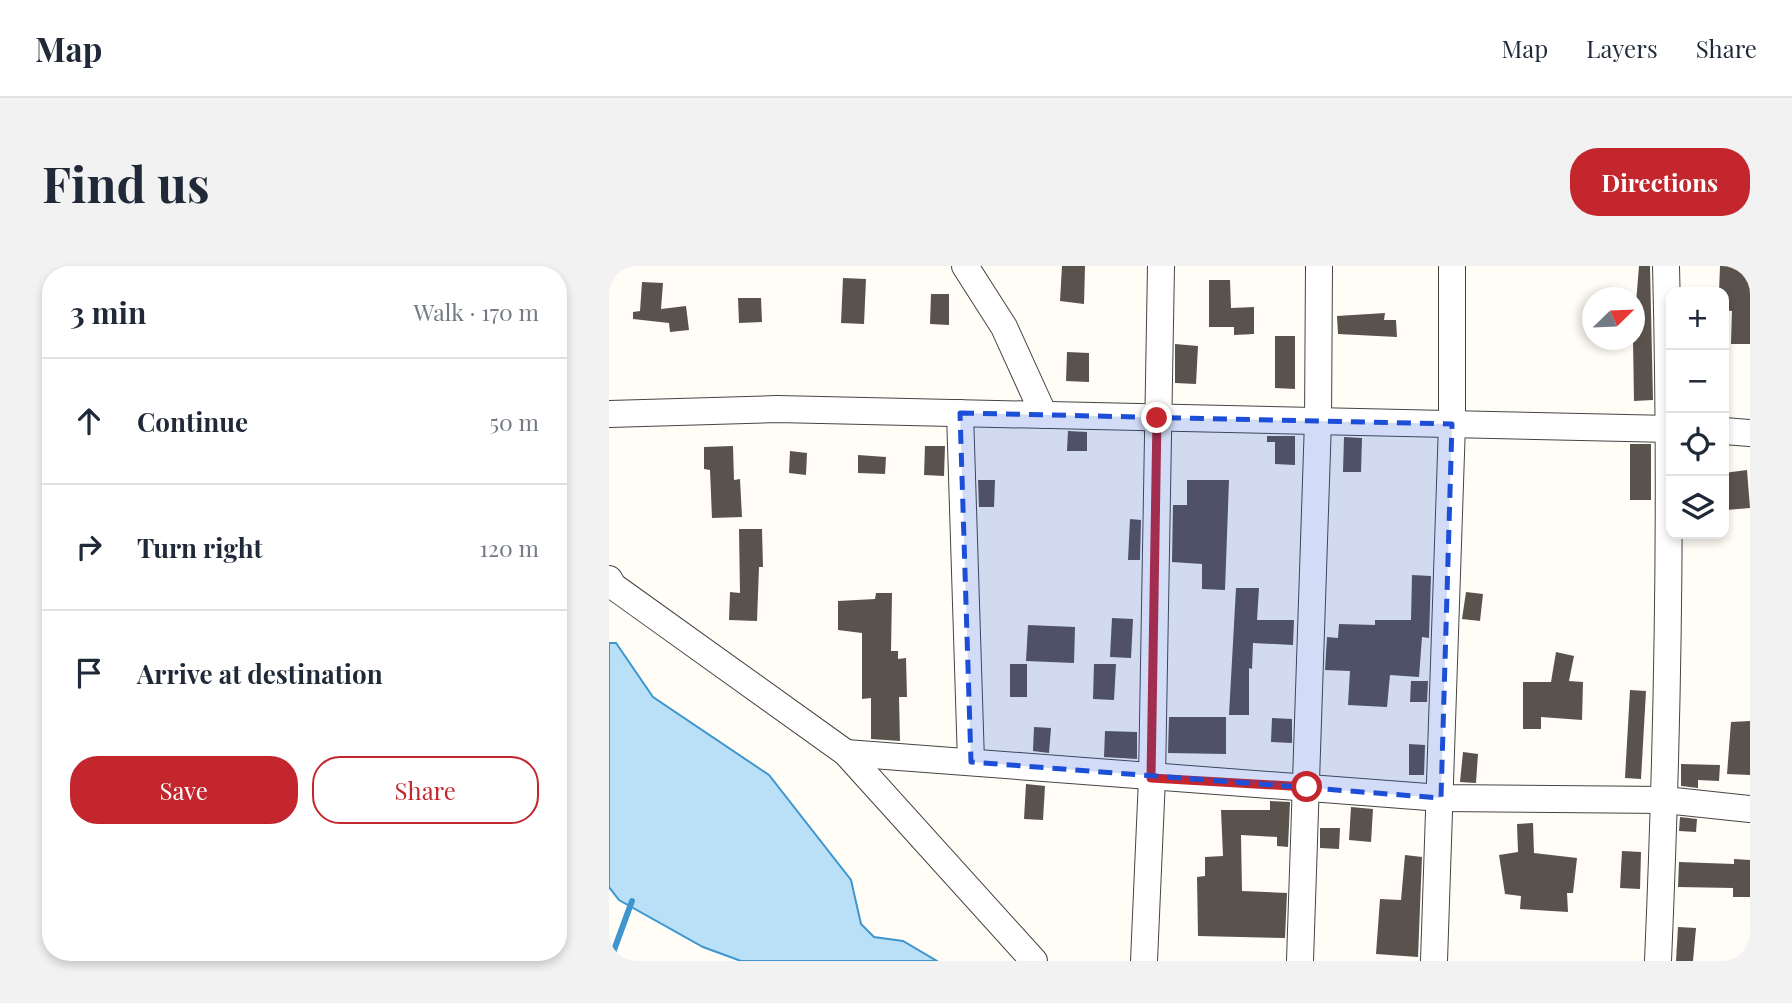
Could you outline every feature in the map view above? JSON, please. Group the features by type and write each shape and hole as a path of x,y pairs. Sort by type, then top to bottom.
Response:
{"street":[{"path":"965,266 1005,327 1044,415"},
{"path":"1144,961 1151,778 1161,266"},
{"path":"1300,961 1318,421 1319,266"},
{"path":"1434,961 1452,424 1452,266"},
{"path":"1665,266 1670,413"},
{"path":"609,414 777,409 1666,429"},
{"path":"960,413 971,762"},
{"path":"1729,431 1750,433"},
{"path":"1658,961 1665,800 1670,476"},
{"path":"609,579 613,586 846,753 1034,961"},
{"path":"846,753 1441,798 1665,800 1750,809"}],"highlighted area":[{"path":"960,413 1452,424 1441,798 971,762"}],"water":[{"path":"609,643 616,643 653,697 769,775 851,880 861,924 874,937 903,941 937,961 741,961 703,947 619,900 609,887"}],"building":[{"path":"1062,266 1085,266 1084,304 1060,301"},
{"path":"1639,266 1650,266 1653,400 1634,401 1633,350 1645,350 1645,287 1637,287"},
{"path":"1720,266 1750,266 1750,344 1731,344 1732,311 1729,311 1729,287 1719,287"},
{"path":"843,278 866,279 864,324 841,323"},
{"path":"1209,280 1230,280 1231,308 1254,307 1254,334 1234,335 1234,327 1209,327"},
{"path":"642,282 663,283 661,309 686,306 689,330 670,332 669,323 633,319 633,312 640,311"},
{"path":"931,294 949,294 949,325 930,324"},
{"path":"738,298 761,298 762,322 739,323"},
{"path":"1385,313 1384,320 1396,320 1397,337 1338,334 1337,316"},
{"path":"1275,336 1295,336 1295,389 1275,388"},
{"path":"1175,344 1198,346 1196,384 1175,383"},
{"path":"1067,352 1089,353 1089,382 1066,381"},
{"path":"1068,431 1087,432 1087,451 1067,451"},
{"path":"1267,436 1295,436 1295,465 1275,464 1275,442 1267,442"},
{"path":"1344,437 1362,438 1361,472 1343,472"},
{"path":"1630,444 1651,444 1651,500 1630,500"},
{"path":"733,446 734,480 740,479 742,517 712,518 710,470 704,469 704,447"},
{"path":"925,446 945,446 944,476 924,475"},
{"path":"790,451 807,453 806,475 789,473"},
{"path":"858,455 886,457 885,474 858,473"},
{"path":"1747,470 1750,508 1729,510 1729,472"},
{"path":"978,480 995,480 994,507 979,507"},
{"path":"1187,480 1229,480 1225,590 1202,589 1202,564 1172,562 1173,505 1187,505"},
{"path":"1130,519 1141,520 1140,560 1128,560"},
{"path":"739,529 762,529 763,567 759,567 757,621 729,620 730,592 740,593"},
{"path":"1412,575 1431,576 1429,638 1422,637 1419,677 1390,675 1387,707 1348,705 1350,671 1325,670 1327,637 1338,638 1339,624 1375,625 1375,620 1411,620"},
{"path":"1236,588 1259,588 1257,620 1294,620 1293,645 1253,643 1252,669 1249,668 1249,715 1229,715"},
{"path":"1466,592 1483,594 1480,621 1462,619"},
{"path":"876,593 892,593 891,651 898,651 898,659 906,658 907,697 899,697 900,741 871,739 871,698 862,699 862,633 838,630 838,601 875,599"},
{"path":"1112,618 1133,619 1131,658 1110,657"},
{"path":"1028,625 1075,627 1074,663 1026,661"},
{"path":"1556,652 1574,656 1569,681 1583,682 1582,720 1541,717 1541,729 1523,729 1523,682 1551,682"},
{"path":"1010,664 1027,664 1027,697 1010,697"},
{"path":"1094,664 1116,664 1114,700 1093,699"},
{"path":"1411,681 1428,681 1427,702 1410,702"},
{"path":"1630,690 1646,691 1641,779 1625,778"},
{"path":"1169,717 1226,717 1226,754 1168,753"},
{"path":"1272,718 1292,719 1292,743 1271,742"},
{"path":"1750,721 1750,775 1727,774 1731,722"},
{"path":"1034,727 1051,728 1049,753 1033,751"},
{"path":"1105,731 1137,732 1137,759 1104,757"},
{"path":"1409,744 1425,745 1424,775 1409,775"},
{"path":"1463,752 1478,754 1476,783 1460,782"},
{"path":"1681,764 1720,765 1719,781 1698,780 1698,788 1681,786"},
{"path":"1026,784 1045,786 1043,820 1024,819"},
{"path":"1270,801 1290,802 1288,847 1277,846 1277,837 1241,835 1242,891 1287,893 1285,938 1198,936 1197,877 1205,876 1205,857 1223,856 1221,810 1270,810"},
{"path":"1351,807 1373,809 1371,842 1349,840"},
{"path":"1680,817 1697,819 1696,832 1679,831"},
{"path":"1533,823 1534,853 1577,858 1573,893 1567,893 1568,912 1520,909 1521,896 1505,894 1499,855 1518,852 1517,824"},
{"path":"1320,828 1340,828 1339,849 1320,848"},
{"path":"1622,851 1641,852 1640,889 1620,888"},
{"path":"1405,855 1422,857 1418,957 1376,954 1380,899 1401,900"},
{"path":"1734,859 1750,860 1750,897 1733,897 1733,888 1678,887 1679,862 1734,864"},
{"path":"1678,927 1696,928 1693,961 1676,961"}],"waterway":[{"path":"610,961 632,901"}],"route":[{"path":"1157,418 1151,778 1307,787"}]}
